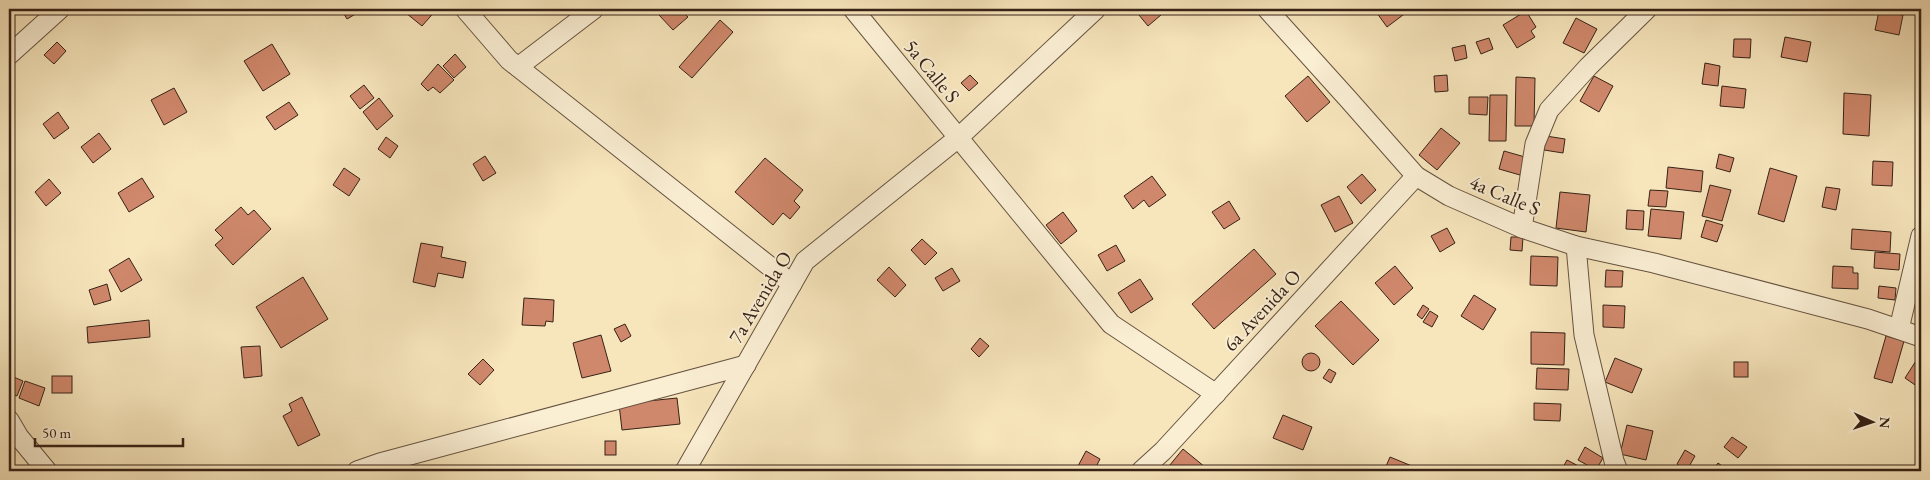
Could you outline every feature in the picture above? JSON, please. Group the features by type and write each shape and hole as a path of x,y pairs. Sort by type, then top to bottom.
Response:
{"street":[{"path":"9,55 60,9"},
{"path":"465,9 509,60 792,284"},
{"path":"518,67 594,9"},
{"name":"5a Calle S","path":"853,9 1111,324 1216,394"},
{"name":"7a Avenida O","path":"357,471 380,463 746,365 805,261 958,138 1096,9"},
{"name":"4a Calle S","path":"1266,9 1416,176 1449,196 1522,228 1576,246 1654,263 1921,336"},
{"path":"1522,228 1534,144 1550,110 1588,67 1647,9"},
{"name":"6a Avenida O","path":"1141,471 1163,451 1416,176"},
{"path":"1899,329 1921,236"},
{"path":"1576,246 1584,335 1618,471"},
{"path":"685,471 746,365"},
{"path":"9,420 19,437 47,471"}],"building":[{"path":"341,9 364,9 347,19"},
{"path":"401,9 437,9 422,26"},
{"path":"666,9 679,9 688,17 673,30 659,15"},
{"path":"1134,9 1168,9 1148,26"},
{"path":"1374,9 1405,9 1407,12 1387,27"},
{"path":"1526,11 1536,27 1531,31 1535,37 1517,48 1503,25"},
{"path":"1879,11 1903,15 1899,35 1875,30"},
{"path":"1576,18 1597,29 1584,53 1563,43"},
{"path":"720,20 733,32 692,78 679,67"},
{"path":"1785,37 1811,42 1807,62 1781,57"},
{"path":"1489,38 1493,49 1481,54 1476,42"},
{"path":"1734,39 1751,39 1750,58 1733,57"},
{"path":"57,42 66,51 54,64 44,55"},
{"path":"272,44 290,74 263,91 244,61"},
{"path":"1465,45 1467,58 1455,61 1452,48"},
{"path":"455,54 466,67 454,78 443,66"},
{"path":"1705,63 1720,66 1718,86 1702,84"},
{"path":"438,64 454,80 440,93 433,87 428,91 421,84"},
{"path":"970,75 978,83 969,91 961,83"},
{"path":"1447,75 1448,91 1435,92 1434,76"},
{"path":"1308,76 1330,102 1307,122 1285,96"},
{"path":"1594,76 1613,86 1599,112 1580,101"},
{"path":"1516,77 1535,78 1534,126 1515,126"},
{"path":"364,85 374,98 360,109 350,96"},
{"path":"1722,86 1746,89 1744,108 1720,106"},
{"path":"174,88 187,112 164,125 151,100"},
{"path":"1844,93 1871,95 1869,136 1843,134"},
{"path":"1490,95 1507,95 1506,141 1489,141"},
{"path":"1469,97 1488,97 1487,115 1469,114"},
{"path":"379,98 393,116 377,130 363,112"},
{"path":"289,102 298,115 275,130 266,117"},
{"path":"58,112 69,128 54,139 43,124"},
{"path":"1441,128 1460,143 1437,170 1419,155"},
{"path":"99,133 111,149 93,163 81,147"},
{"path":"1546,136 1565,139 1563,153 1544,150"},
{"path":"386,137 398,146 390,158 378,149"},
{"path":"1504,151 1525,157 1520,175 1499,169"},
{"path":"1719,154 1734,158 1730,172 1716,168"},
{"path":"485,156 496,173 483,181 473,164"},
{"path":"765,158 803,190 794,201 800,207 790,219 783,213 773,225 735,192"},
{"path":"1873,161 1893,162 1892,186 1872,185"},
{"path":"1668,167 1703,171 1701,192 1666,188"},
{"path":"344,168 360,179 349,196 333,185"},
{"path":"1770,168 1797,176 1784,222 1758,214"},
{"path":"1362,174 1376,190 1361,204 1347,187"},
{"path":"1152,176 1166,195 1149,207 1144,200 1133,209 1124,196"},
{"path":"142,178 154,197 129,212 118,193"},
{"path":"49,179 61,193 46,206 35,192"},
{"path":"1710,185 1731,190 1722,221 1702,216"},
{"path":"1826,187 1840,189 1836,210 1822,207"},
{"path":"1650,190 1668,191 1666,207 1648,206"},
{"path":"1560,192 1590,195 1586,232 1556,228"},
{"path":"1339,196 1353,223 1335,232 1321,205"},
{"path":"1229,201 1240,219 1224,229 1212,212"},
{"path":"241,207 248,215 254,210 271,229 233,265 215,245 223,238 215,230"},
{"path":"1651,209 1684,212 1681,239 1648,236"},
{"path":"1627,210 1644,211 1643,230 1626,229"},
{"path":"1063,212 1077,231 1061,244 1046,225"},
{"path":"1706,220 1723,225 1717,242 1701,237"},
{"path":"1447,228 1455,243 1440,252 1431,236"},
{"path":"1852,229 1891,232 1890,252 1851,249"},
{"path":"1511,237 1523,237 1522,251 1510,250"},
{"path":"922,239 937,253 925,265 911,250"},
{"path":"421,243 443,247 441,257 466,262 463,278 438,273 435,287 413,282"},
{"path":"1116,245 1125,261 1107,271 1098,255"},
{"path":"1254,249 1276,274 1214,329 1192,304"},
{"path":"1875,252 1900,254 1899,270 1874,268"},
{"path":"1531,256 1558,257 1557,286 1530,285"},
{"path":"129,258 142,280 121,292 109,270"},
{"path":"1395,266 1413,288 1394,305 1375,283"},
{"path":"1833,266 1853,267 1853,273 1858,273 1858,289 1832,288"},
{"path":"889,267 906,285 895,297 877,280"},
{"path":"952,268 960,281 943,291 935,278"},
{"path":"1606,270 1623,271 1622,287 1605,287"},
{"path":"303,277 328,319 281,348 256,307"},
{"path":"1140,279 1153,299 1131,313 1118,293"},
{"path":"107,284 111,300 94,305 89,290"},
{"path":"1879,286 1896,288 1895,300 1878,298"},
{"path":"1474,295 1496,309 1483,330 1461,316"},
{"path":"524,298 554,300 553,322 546,321 545,326 522,325"},
{"path":"1341,301 1379,340 1353,365 1315,326"},
{"path":"1423,305 1429,309 1422,319 1417,315"},
{"path":"1603,305 1625,306 1624,328 1603,327"},
{"path":"1430,311 1438,316 1432,327 1423,322"},
{"path":"149,320 150,337 88,343 87,327"},
{"path":"625,324 631,336 621,342 614,329"},
{"path":"1531,332 1565,333 1564,365 1531,364"},
{"path":"601,335 611,371 582,378 573,343"},
{"path":"1886,336 1904,341 1892,383 1874,378"},
{"path":"980,338 989,346 979,357 971,349"},
{"path":"260,346 262,376 244,378 241,347"},
{"path":"1311,353 1317,356 1320,362 1317,368 1311,371 1305,368 1302,362 1305,356"},
{"path":"1921,353 1921,389 1905,378"},
{"path":"1615,358 1642,369 1632,393 1605,382"},
{"path":"483,359 494,370 480,385 468,374"},
{"path":"1734,362 1748,362 1748,377 1734,377"},
{"path":"1537,368 1569,369 1568,390 1536,389"},
{"path":"1329,369 1336,373 1331,383 1323,378"},
{"path":"9,375 23,381 17,396 9,393"},
{"path":"52,376 72,376 72,393 52,393"},
{"path":"25,381 45,388 39,406 19,398"},
{"path":"302,397 320,435 298,446 283,416 292,411 289,404"},
{"path":"677,398 680,424 622,430 619,404"},
{"path":"1534,403 1561,404 1560,421 1534,420"},
{"path":"1283,415 1312,427 1303,450 1273,438"},
{"path":"1627,425 1653,431 1646,460 1620,454"},
{"path":"1732,437 1747,447 1738,458 1724,447"},
{"path":"605,441 616,441 616,455 605,455"},
{"path":"1585,447 1603,458 1596,470 1578,460"},
{"path":"1183,449 1205,467 1202,471 1165,471"},
{"path":"1685,450 1695,456 1687,470 1677,464"},
{"path":"1086,451 1100,459 1094,471 1087,471 1078,466"},
{"path":"1390,457 1424,471 1384,471"},
{"path":"1567,460 1588,471 1561,471"},
{"path":"9,462 17,471 9,471"},
{"path":"1718,463 1729,471 1712,471"}]}
